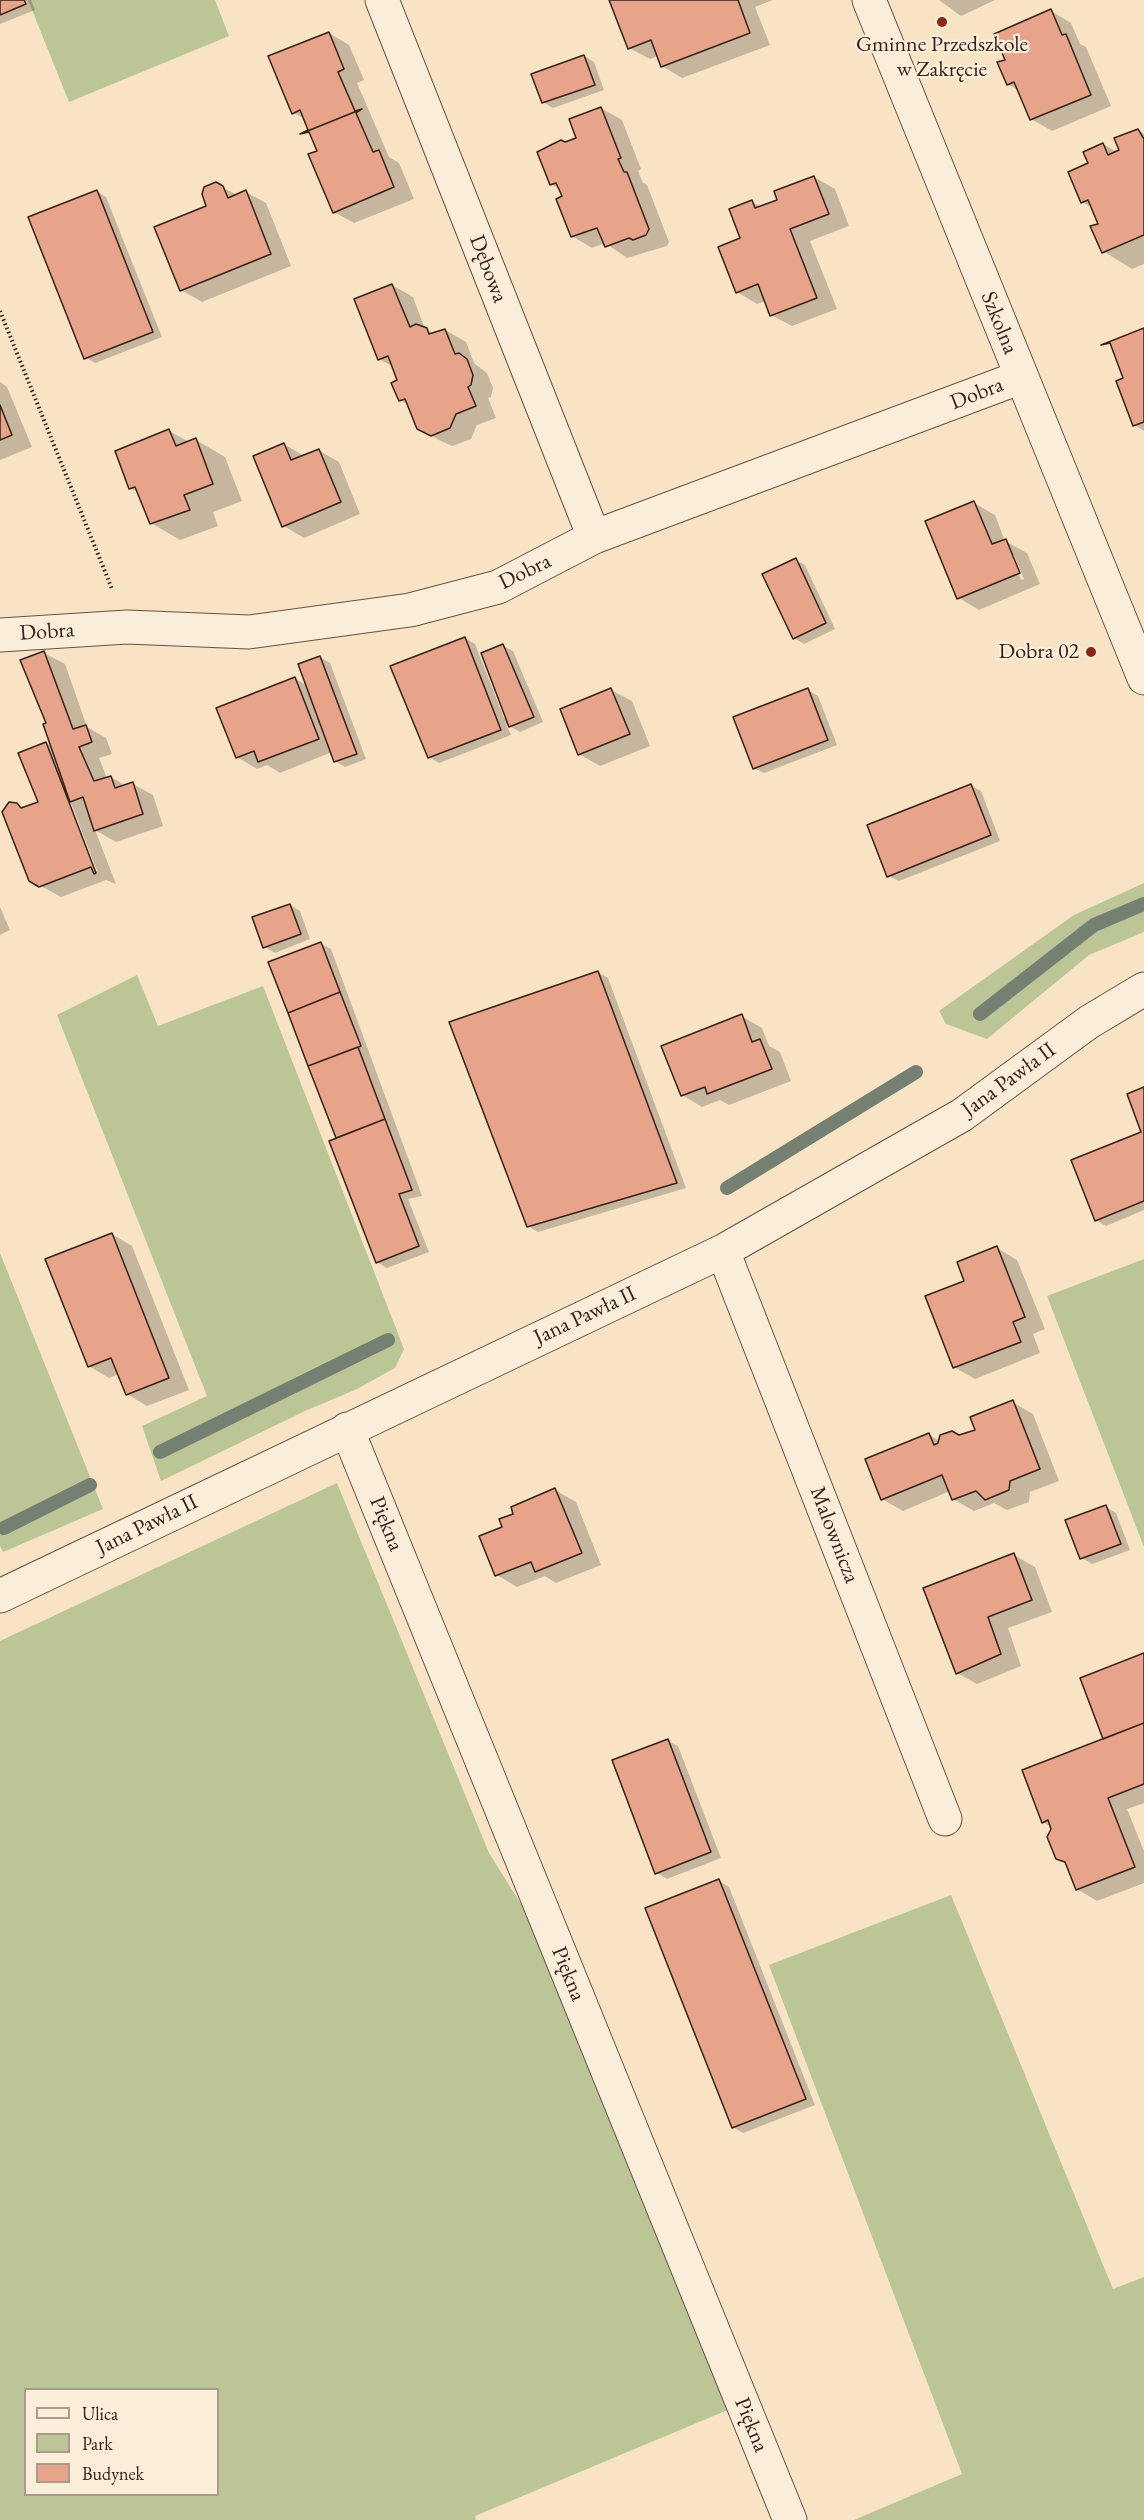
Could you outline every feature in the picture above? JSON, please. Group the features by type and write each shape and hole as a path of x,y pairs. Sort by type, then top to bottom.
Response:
{"street":[{"name":"Dębowa","path":"382,0 594,537"},
{"name":"Szkolna","path":"870,0 1144,678"},
{"name":"Dobra","path":"0,635 127,627 249,632 410,610 498,587 594,537 1021,378"},
{"name":"Jana Pawła II","path":"0,1596 723,1251 962,1115 1089,1022 1144,989"},
{"name":"Malownicza","path":"723,1251 945,1819"},
{"name":"Piękna","path":"347,1429 790,2520"}],"path":[{"path":"0,311 127,627"}],"green space":[{"path":"28,0 215,0 229,36 69,102"},
{"path":"1144,883 1144,932 1089,955 987,1039 946,1024 939,1011 1074,915"},
{"path":"137,975 158,1026 263,986 404,1349 395,1368 357,1389 305,1411 161,1481 142,1426 207,1396 57,1015"},
{"path":"0,1253 103,1509 3,1552 0,1546"},
{"path":"1144,1259 1144,1547 1047,1296"},
{"path":"337,1483 489,1853 536,1928 730,2409 475,2516 476,2520 0,2520 0,1641"},
{"path":"951,1895 1113,2289 1144,2277 1144,2520 854,2520 962,2474 769,1965"}],"building":[{"path":"0,0 24,0 26,4 0,15"},
{"path":"609,0 738,0 750,33 661,67 651,40 628,49"},
{"path":"1051,9 1062,35 1066,34 1091,95 1030,120 1014,82 1007,85 997,62 1005,60 994,34"},
{"path":"329,32 344,69 338,72 355,111 362,109 300,134 308,130 300,110 292,114 268,56"},
{"path":"584,55 595,85 542,103 531,74"},
{"path":"601,107 621,158 618,159 624,172 627,172 649,229 646,235 633,240 629,238 605,247 597,228 571,237 556,199 562,196 556,183 550,185 537,152 561,140 565,142 576,138 569,119"},
{"path":"362,109 356,113 373,152 379,150 394,187 333,213 308,154 317,151 309,132 300,134"},
{"path":"1138,129 1144,139 1144,235 1102,253 1090,226 1098,224 1088,200 1081,203 1068,172 1088,163 1083,152 1103,143 1108,155 1119,150 1114,138"},
{"path":"814,176 829,214 790,229 817,298 770,316 758,284 736,293 718,247 740,238 729,209 752,200 755,208 777,200 774,191"},
{"path":"216,182 223,186 228,198 246,190 271,254 180,291 154,227 206,206 202,194 204,187"},
{"path":"97,190 153,332 84,359 28,217"},
{"path":"392,284 410,327 416,324 427,328 429,334 445,329 455,354 459,353 467,359 473,375 471,385 468,387 476,406 456,414 450,428 431,436 417,429 405,399 399,401 391,383 397,380 388,356 378,360 354,299"},
{"path":"1144,328 1144,422 1133,426 1116,381 1123,378 1110,343 1101,345"},
{"path":"0,405 12,435 0,440"},
{"path":"169,429 176,446 196,438 213,484 184,495 190,510 150,524 135,487 129,489 115,451"},
{"path":"284,443 291,460 319,449 341,502 282,527 253,456"},
{"path":"974,501 992,544 1006,539 1020,573 957,599 925,521"},
{"path":"796,558 826,623 793,639 762,574"},
{"path":"465,637 501,730 428,758 390,666"},
{"path":"503,644 534,717 509,727 481,653"},
{"path":"44,651 73,729 86,725 92,742 79,747 94,781 111,776 115,788 133,782 143,814 94,831 83,797 70,802 43,724 46,723 20,660"},
{"path":"320,656 357,754 334,762 298,664"},
{"path":"295,677 319,739 258,762 254,751 236,758 216,708"},
{"path":"611,688 630,734 578,755 560,709"},
{"path":"808,688 828,740 753,769 733,717"},
{"path":"46,742 96,873 94,874 91,867 39,887 29,881 2,812 9,802 17,803 21,808 38,802 18,753"},
{"path":"971,784 991,835 887,877 867,825"},
{"path":"290,904 301,934 263,948 252,917"},
{"path":"321,942 340,992 288,1013 268,962"},
{"path":"598,971 677,1183 527,1227 449,1022"},
{"path":"340,992 361,1046 308,1066 288,1013"},
{"path":"742,1014 752,1042 760,1039 772,1069 707,1094 705,1087 681,1096 661,1046"},
{"path":"358,1047 385,1119 336,1138 308,1066"},
{"path":"1144,1087 1144,1201 1095,1221 1071,1160 1141,1132 1127,1094"},
{"path":"385,1119 412,1190 399,1194 419,1246 376,1263 329,1141"},
{"path":"112,1233 169,1378 126,1395 111,1358 88,1367 45,1259"},
{"path":"997,1246 1025,1317 1013,1322 1021,1342 953,1368 925,1296 964,1281 957,1262"},
{"path":"1013,1400 1040,1469 1010,1481 1009,1490 985,1500 976,1491 952,1500 942,1475 881,1500 865,1459 929,1433 934,1445 938,1443 940,1435 952,1431 959,1435 975,1430 970,1417"},
{"path":"555,1488 582,1553 535,1572 531,1562 495,1576 479,1536 502,1527 499,1519 513,1514 511,1507"},
{"path":"1106,1505 1121,1544 1080,1559 1065,1520"},
{"path":"1014,1553 1032,1600 988,1617 1001,1654 956,1674 923,1588"},
{"path":"1144,1653 1144,1723 1103,1739 1080,1678"},
{"path":"1144,1723 1144,1784 1108,1798 1135,1867 1076,1890 1065,1862 1056,1859 1047,1837 1051,1829 1048,1820 1042,1823 1022,1770"},
{"path":"668,1739 711,1852 655,1874 612,1760"},
{"path":"719,1879 806,2099 732,2128 645,1908"}],"waterway":[{"path":"980,1014 1094,925 1144,904"},
{"path":"727,1188 916,1072"},
{"path":"160,1452 388,1340"},
{"path":"4,1528 90,1485"}],"place":[{"name":"Gminne Przedszkole w Zakręcie","path":"942,22"},
{"name":"Dobra 02","path":"1091,652"}]}
